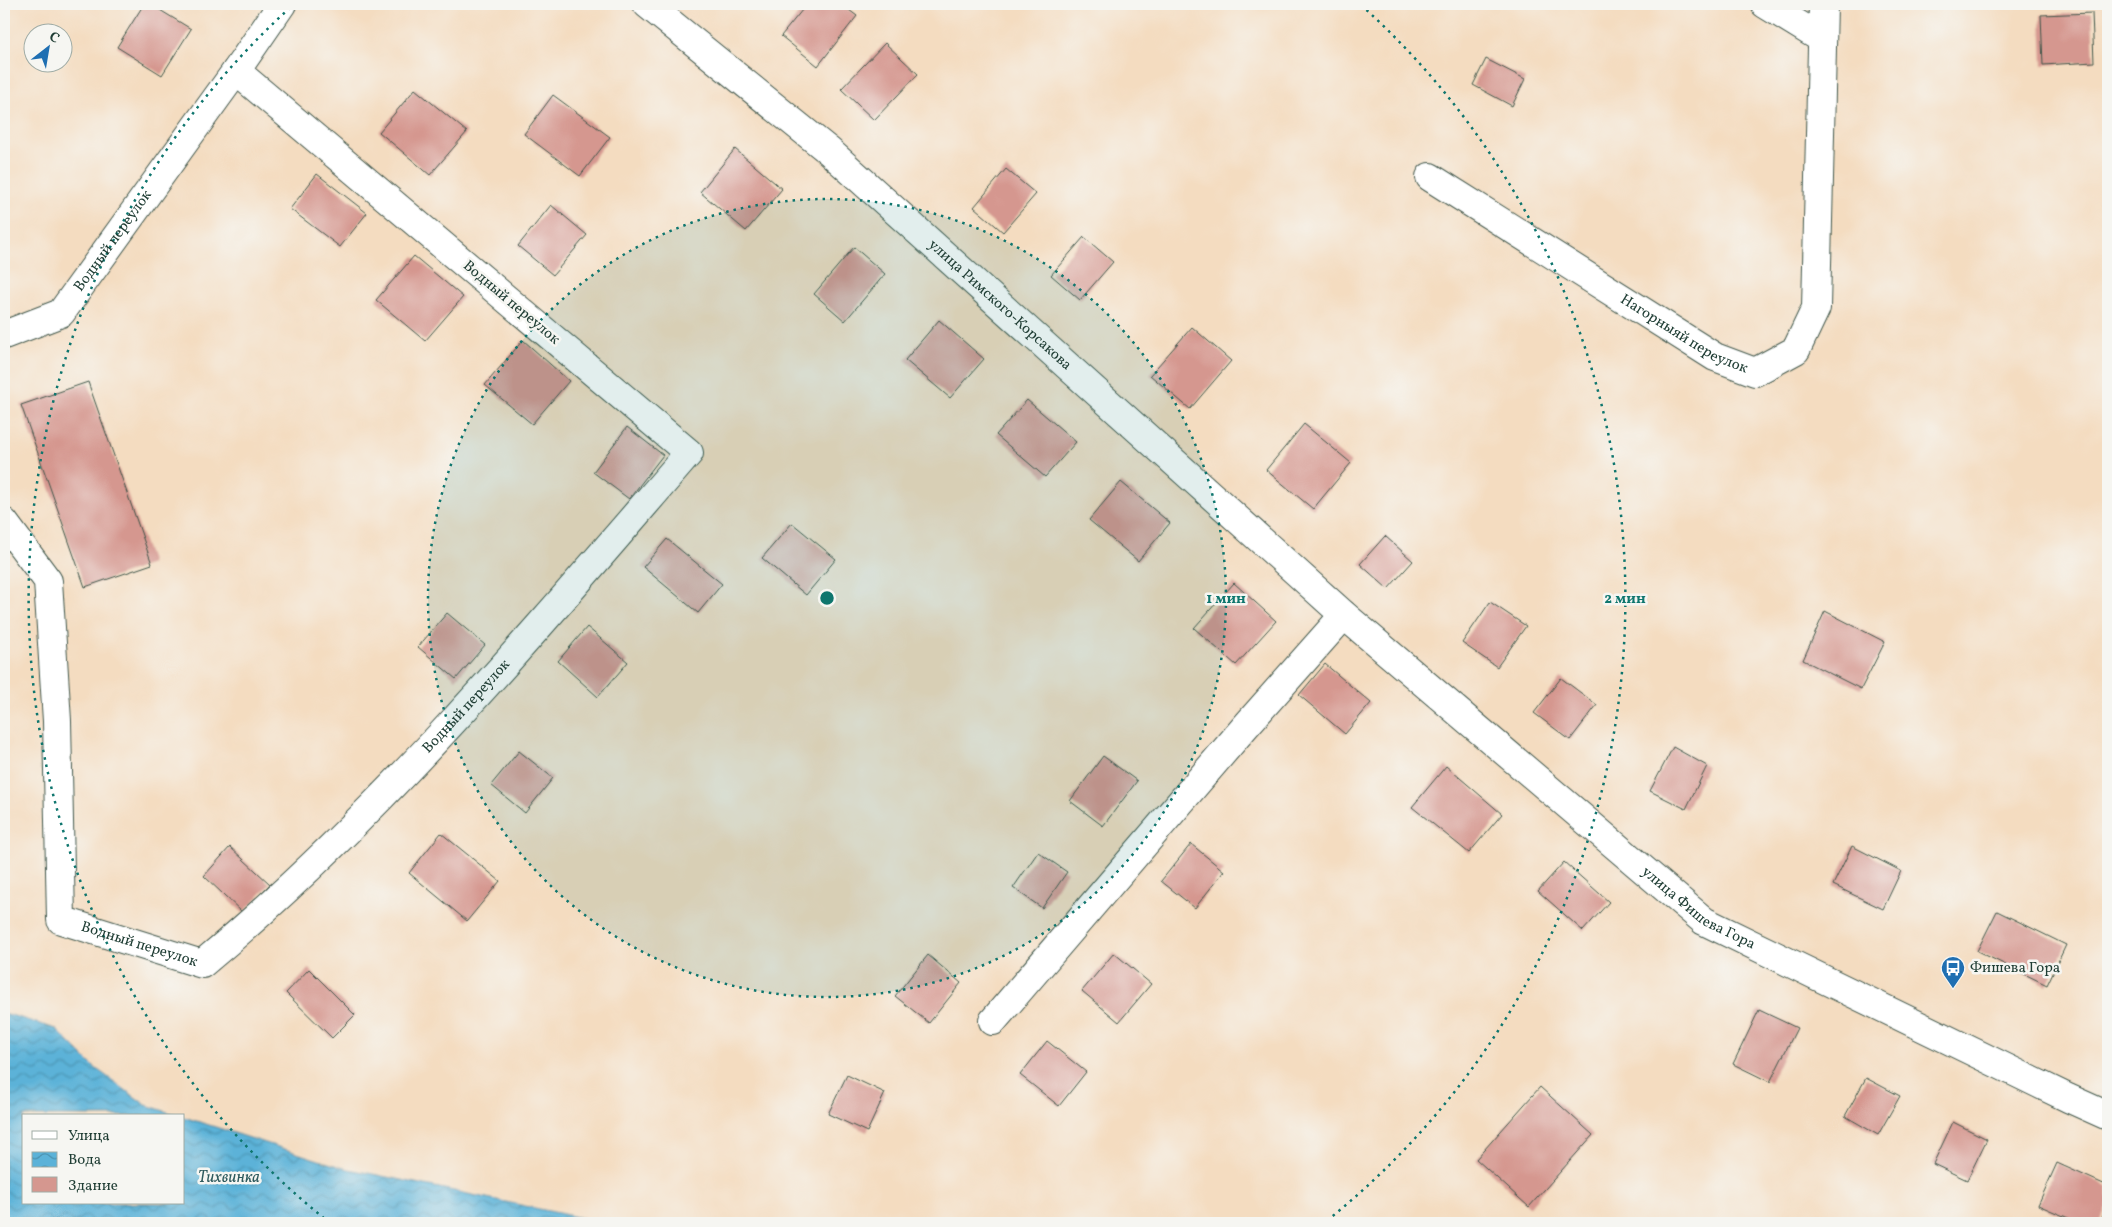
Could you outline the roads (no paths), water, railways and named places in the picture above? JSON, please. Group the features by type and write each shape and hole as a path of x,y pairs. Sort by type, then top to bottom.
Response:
{"street":[{"name":"Водный переулок","path":"4,335 61,313 236,71 282,4"},
{"name":"улица Римского-Корсакова","path":"647,4 829,151 1344,615"},
{"path":"1765,4 1822,39"},
{"name":"Нагорныяй переулок","path":"1430,177 1715,357 1755,372 1796,350 1816,308 1823,4"},
{"name":"Водный переулок","path":"4,522 48,581 57,721 61,920 202,964 251,923 364,816 525,643 689,453 236,71"},
{"path":"993,1020 1244,728 1344,615"},
{"name":"улица Фишева Гора","path":"1344,615 1704,920 2059,1094 2108,1116"}],"water":[{"name":"Тихвинка","path":"4,1013 56,1029 94,1067 146,1105 174,1114 22,1114 22,1204 185,1204 185,1117 344,1168 606,1223 4,1223"}],"place":[{"name":"Фишева Гора","path":"1953,989"}]}
